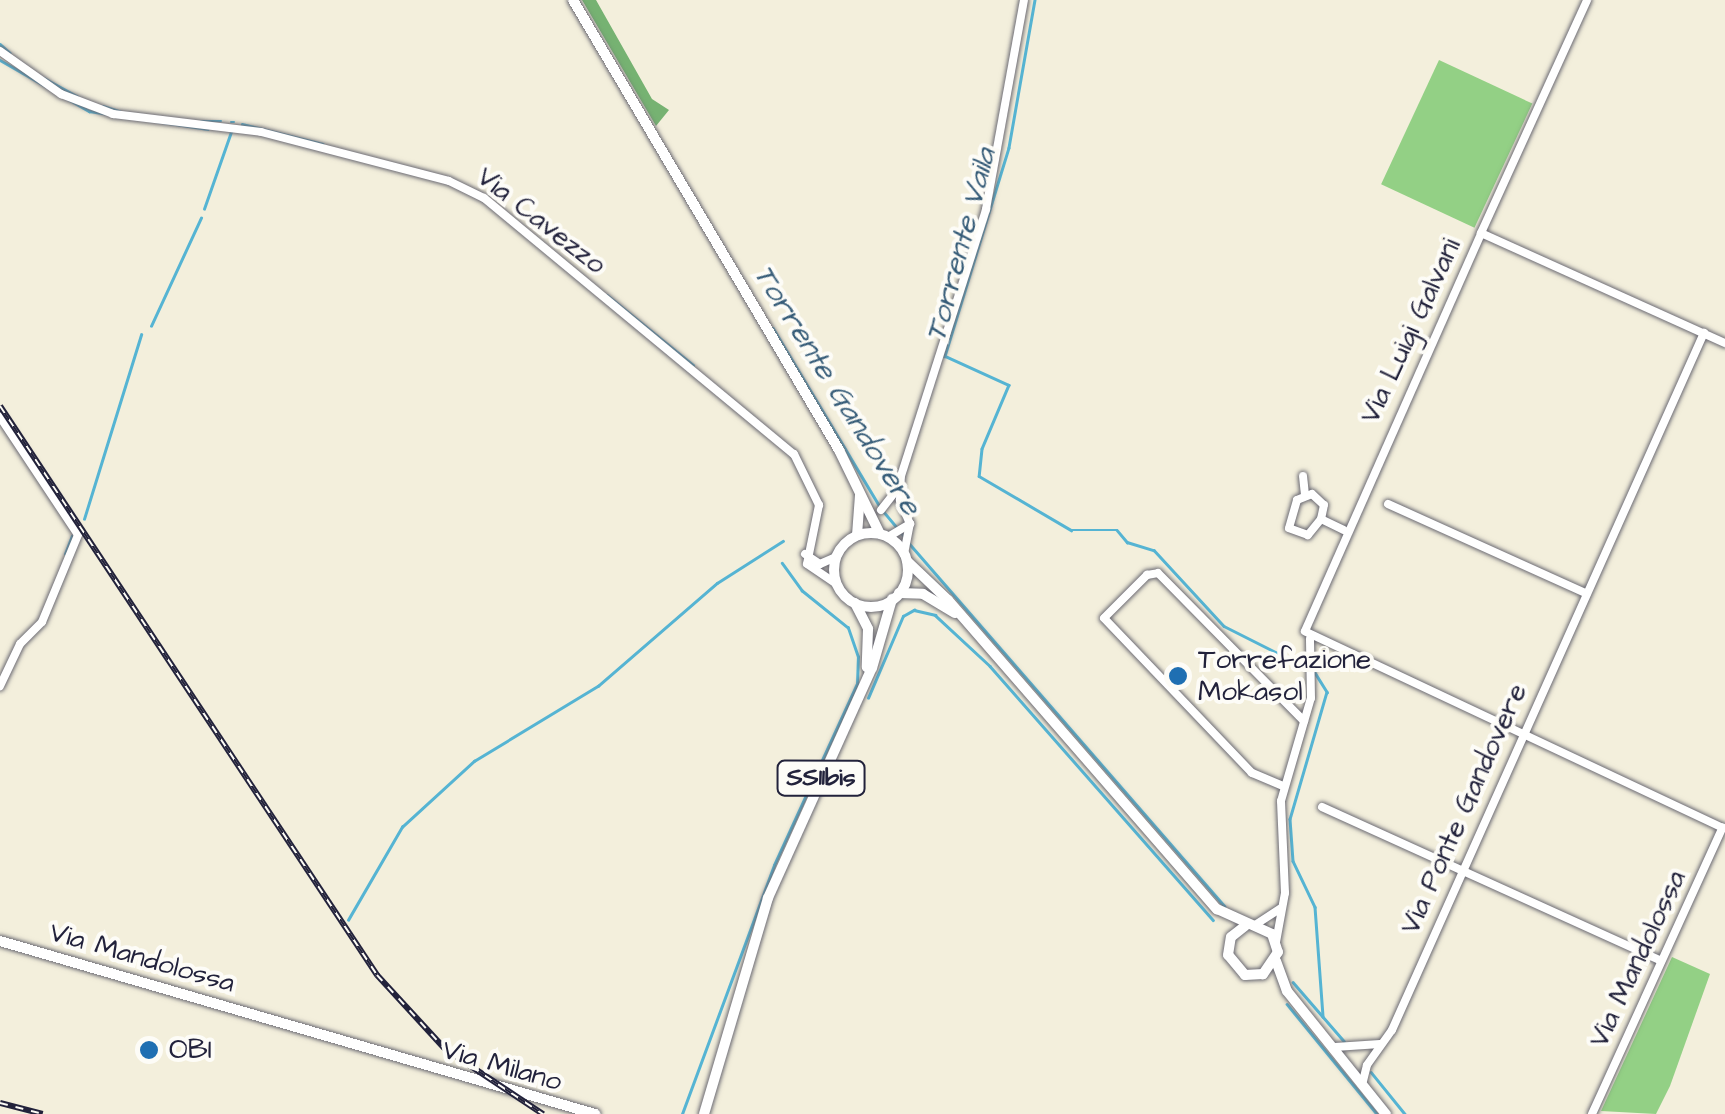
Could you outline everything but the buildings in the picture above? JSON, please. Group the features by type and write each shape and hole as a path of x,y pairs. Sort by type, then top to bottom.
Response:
{"main road":[{"path":"573,0 887,536 1217,909 1276,942 1276,961 1287,992 1336,1047 1386,1114"},
{"path":"857,484 857,536 836,557 837,584 854,602 872,606 896,596 924,594 964,620"},
{"path":"857,536 887,536"},
{"path":"896,596 905,554"},
{"name":"SS11bis","path":"704,1114 768,898 862,687 896,596"},
{"name":"SS11bis","path":"854,602 868,629 862,687"},
{"path":"1217,909 1231,964 1287,992"},
{"path":"1228,946 1250,926"},
{"name":"Via Mandolossa","path":"0,941 271,1019"},
{"path":"1254,976 1276,961"},
{"name":"Via Milano","path":"271,1019 596,1114"}],"street":[{"path":"884,506 899,488 986,209 1024,0"},
{"path":"1481,233 1587,0"},
{"name":"Via Cavezzo","path":"0,52 61,94 113,114 261,132 471,190 794,454 819,505 806,554"},
{"name":"Via Luigi Galvani","path":"1276,942 1283,786 1311,688 1306,619 1481,233 1725,343"},
{"name":"Via Ponte Gandovere","path":"1363,1081 1704,333"},
{"path":"0,416 78,535 42,622 20,644 0,686"},
{"path":"1302,476 1306,494 1289,528 1308,535 1320,520 1321,500 1306,494"},
{"path":"899,488 910,524 905,554"},
{"path":"1388,504 1586,594"},
{"path":"1320,520 1344,530"},
{"path":"887,536 910,524"},
{"path":"806,554 820,564 836,557"},
{"path":"806,554 812,573 837,584"},
{"path":"1283,786 1252,773 1104,618 1147,575 1158,573 1304,720"},
{"path":"1310,639 1724,825"},
{"path":"1322,807 1661,961"},
{"name":"Via Mandolossa","path":"1592,1114 1724,825"},
{"path":"1250,926 1280,909"},
{"path":"1336,1047 1372,1048 1384,1042"}],"green space":[{"path":"582,0 596,0 652,99 669,110 656,126"},
{"path":"1439,60 1532,104 1474,228 1381,184"},
{"path":"1672,957 1710,974 1670,1086 1656,1114 1601,1111"}],"waterway":[{"name":"Torrente Vaila","path":"1035,0 1009,148 945,356 1009,385 982,449 979,476 1071,530 1117,530 1127,542 1154,550 1224,626 1307,668"},
{"path":"0,44 10,53"},
{"path":"0,60 89,111 208,129"},
{"path":"44,78 77,96"},
{"path":"103,106 119,111"},
{"path":"201,121 221,121"},
{"path":"242,124 323,144"},
{"path":"204,209 231,132"},
{"path":"151,326 201,218"},
{"path":"607,295 693,365"},
{"name":"Torrente Gandovere","path":"773,328 879,505"},
{"path":"84,519 141,335"},
{"name":"Torrente Gandovere","path":"884,512 904,536"},
{"path":"65,554 72,536"},
{"path":"348,920 402,827 474,761 598,686 717,583 783,541"},
{"name":"Torrente Gandovere","path":"909,543 1225,906"},
{"path":"682,1114 774,865 857,684 858,657 848,628 802,591 782,563"},
{"path":"868,698 903,616 914,610 935,615 990,666 1213,920"},
{"name":"Torrente Vaila","path":"1314,671 1327,692 1290,819 1293,861 1315,907 1323,1017"},
{"name":"Torrente Gandovere","path":"1293,982 1344,1041"},
{"path":"1287,1004 1377,1114"},
{"name":"Torrente Gandovere","path":"1371,1072 1405,1114"}],"railway":[{"path":"0,406 377,975 445,1049 543,1114"},
{"path":"0,1103 43,1114"}],"place":[{"name":"Torrefazione Mokasol","path":"1178,676"},
{"name":"OBI","path":"149,1050"}]}
